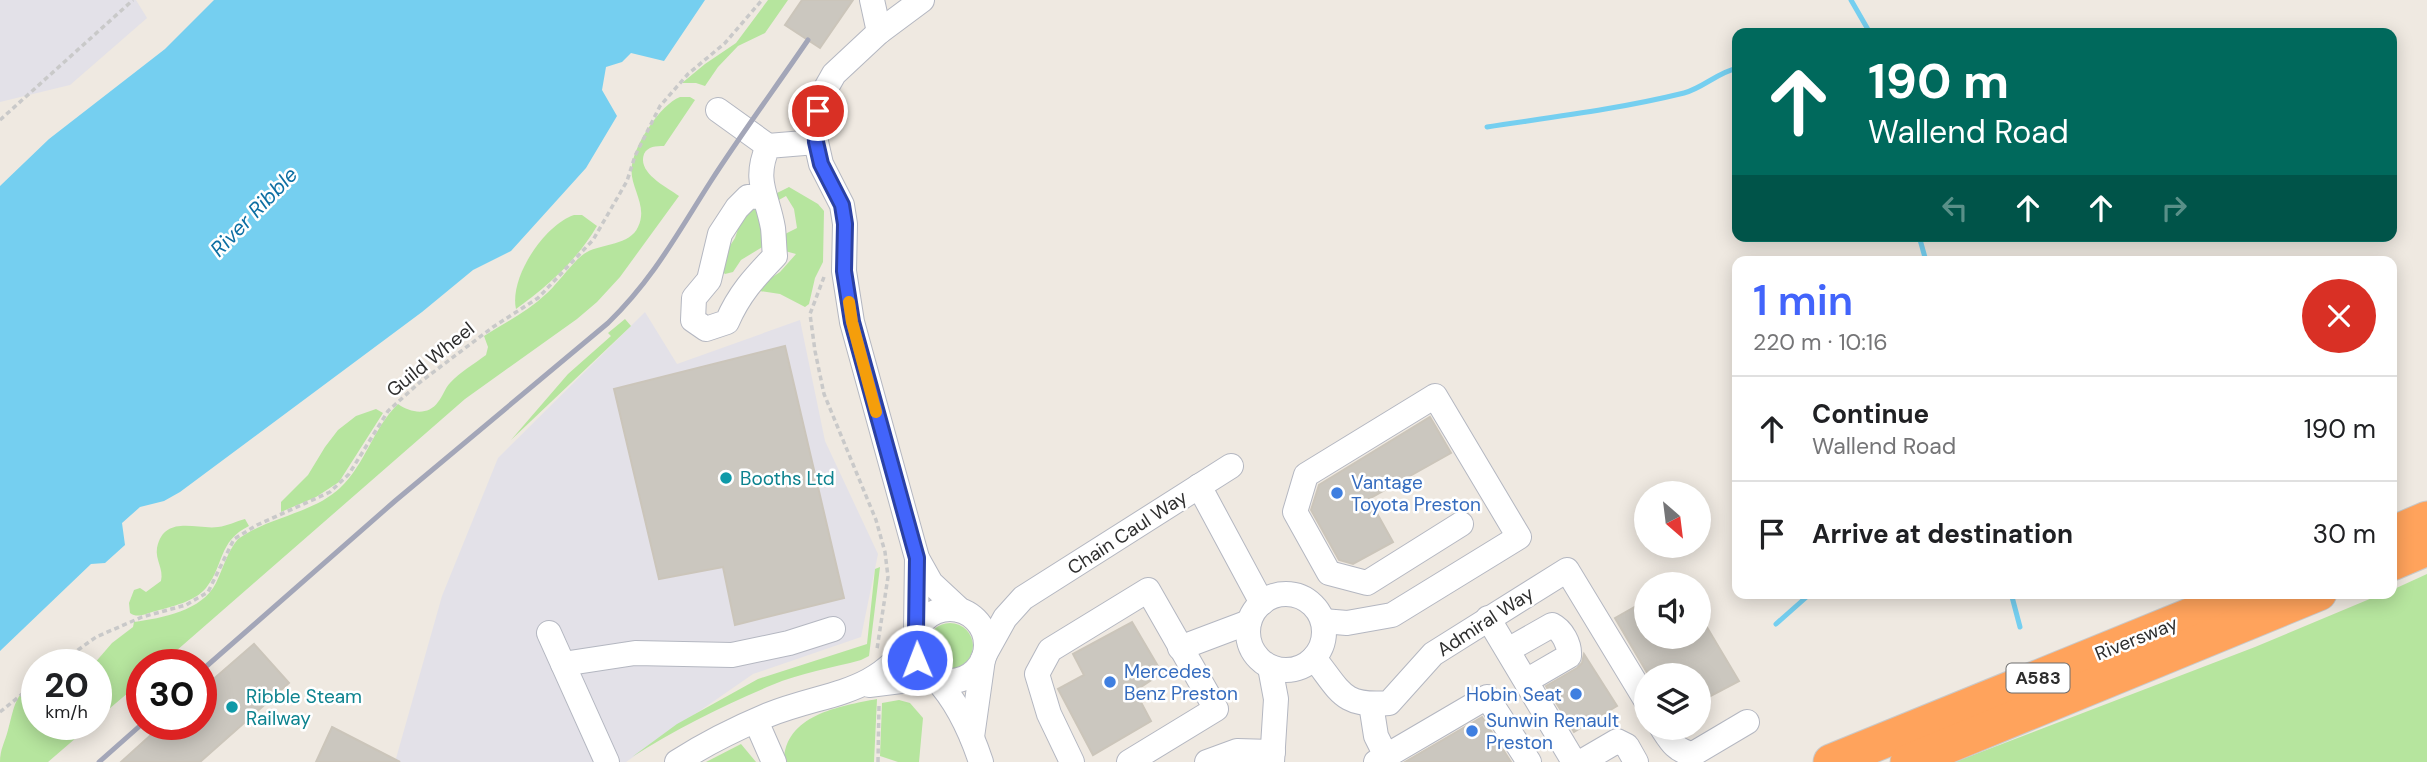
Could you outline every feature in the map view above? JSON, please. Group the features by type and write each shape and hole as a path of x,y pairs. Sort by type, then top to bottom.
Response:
{"highway":[{"path":"2397,532 2427,519"},
{"path":"2397,561 2427,548"},
{"name":"Riversway","path":"1831,762 2231,599"},
{"name":"Riversway","path":"1908,762 2304,599"}],"street":[{"path":"872,0 879,32"},
{"path":"922,0 879,32 834,74 821,97 815,125 816,142 821,164 842,205 845,224 844,271 852,322 917,558 931,583 979,624 986,644 972,737"},
{"path":"718,110 768,146 816,142"},
{"path":"763,196 748,197 737,208 720,234 709,280 694,298 692,320 706,329 727,322 736,301 752,279 775,256 772,227 763,196 760,164 768,146"},
{"path":"1323,621 1347,623 1392,615 1519,537 1435,396 1306,475 1294,512 1329,573 1367,583 1461,524"},
{"name":"Chain Caul Way","path":"984,657 1005,618 1023,598 1231,466"},
{"path":"1180,648 1255,613 1271,597 1284,594 1309,601 1317,609 1323,621 1324,640 1314,658 1302,667 1283,670 1270,667 1259,658 1251,648 1248,634 1255,613 1199,486"},
{"path":"917,558 914,649 923,670 946,681 968,676 984,657"},
{"name":"Admiral Way","path":"1371,704 1390,703 1433,654 1567,570 1634,681"},
{"path":"1072,762 1049,714 1037,674 1050,650 1148,590 1216,709 1129,762"},
{"name":"Chain Caul Way","path":"961,611 1023,598"},
{"path":"870,690 895,663 929,615 949,609 961,611"},
{"path":"1488,618 1574,762"},
{"path":"1508,650 1552,625 1558,628 1570,648 1569,656 1526,681"},
{"path":"563,664 635,653 732,655 789,643 833,629"},
{"path":"550,633 607,762"},
{"path":"1314,658 1342,693 1354,702 1371,704 1381,759 1487,697 1529,762"},
{"path":"1207,762 1237,751 1272,757 1276,699 1270,667"},
{"path":"677,762 695,750 756,721 870,690 934,677"},
{"path":"934,677 948,694 972,737 981,762"},
{"path":"756,721 774,762"},
{"path":"1669,740 1684,753 1693,754 1747,722"},
{"path":"1581,762 1617,741 1627,746 1636,762"}],"path":[{"path":"0,120 133,0"},
{"name":"Guild Wheel","path":"79,649 96,637 142,617 187,605 208,592 234,539 257,525 330,492 349,474 388,411 419,383 493,327 538,298 593,240 627,181 635,156 660,106 688,74 733,34 762,0"},
{"path":"870,690 878,762"},
{"path":"0,712 21,695"}],"shaded area":[{"path":"0,0 136,0 147,18 70,85 0,102"},
{"path":"645,312 677,364 800,320 825,441 878,554 861,637 753,674 626,762 395,762 442,596 498,458"}],"green space":[{"path":"768,0 788,0 765,33 738,46 705,86 682,83 736,43"},
{"path":"680,97 695,100 664,146 648,149 643,161 654,179 679,196 620,277 597,302 465,399 178,649 126,649 126,695 112,706 112,649 107,649 133,627 134,622 180,612 210,593 238,539 263,525 329,497 349,479 382,424 398,404 419,412 434,406 454,379 486,355 488,347 484,336 539,300 582,255 622,241 634,233 641,219 641,211 632,173 634,156 643,136 672,101"},
{"path":"789,187 818,204 824,211 823,262 815,278 809,304 805,307 780,294 753,290 780,272 796,254 785,251 783,235 797,228 794,209 786,196 777,201 775,194"},
{"path":"745,208 757,209 764,246 741,260 733,272 725,274 724,255 735,238"},
{"path":"574,215 582,215 597,226 561,272 516,309 518,283 531,254 551,230"},
{"path":"625,319 631,326 511,440 568,374 611,336 608,333"},
{"path":"376,409 383,413 339,482 316,497 281,512 281,502 308,475 338,430 356,416"},
{"path":"245,519 249,526 232,539 212,580 201,593 183,603 146,614 136,616 130,613 129,603 134,590 140,588 146,592 161,581 157,548 161,537 167,531 182,526 222,526"},
{"path":"880,567 869,656 772,685 700,718 632,757 677,724 758,679 867,644 875,569"},
{"path":"2427,574 2427,762 1955,762 2255,647 2370,599 2397,599 2397,588"},
{"path":"950,623 966,630 973,646 966,662 950,669 934,662 927,646 934,630"},
{"path":"21,694 21,740 74,740 48,762 0,762 17,700"},
{"path":"877,699 874,762 784,762 786,746 793,733 804,723 831,710"},
{"path":"899,700 910,703 923,718 919,762 898,762 880,756 882,703"},
{"path":"741,744 756,762 706,762"}],"water":[{"name":"River Ribble","path":"214,0 705,0 664,61 631,53 622,62 606,67 602,90 617,116 586,168 511,251 473,270 422,312 180,492 164,501 140,507 122,523 125,545 105,563 91,564 0,651 0,186 49,139 165,49"}],"building":[{"path":"802,0 853,0 820,48 785,25"},
{"name":"Booths Ltd","path":"785,346 844,598 735,625 723,567 659,579 614,389"},
{"name":"Vantage Toyota Preston","path":"1430,417 1451,453 1369,499 1393,542 1353,564 1339,560 1311,510 1319,485"},
{"path":"1634,607 1634,649 1711,649 1711,634 1739,681 1711,696 1711,663 1641,663 1615,618"},
{"name":"Mercedes Benz Preston","path":"1132,622 1162,673 1135,691 1151,721 1093,755 1058,689 1084,675 1073,654"},
{"name":"Ribble Steam Railway","path":"254,644 289,683 200,762 121,762 145,740 217,740 217,676"},
{"name":"Hobin Seat","path":"1584,654 1617,706 1574,732 1546,686 1577,668 1582,663"},
{"name":"Sunwin Renault Preston","path":"1482,717 1511,762 1405,762"},
{"name":"Ribble Steam Railway","path":"332,727 367,745 400,762 316,762"}],"waterway":[{"path":"1851,0 1867,28"},
{"path":"1487,127 1660,99 1698,88 1732,70"},
{"path":"1921,242 1925,256"},
{"path":"1776,624 1804,599"},
{"path":"2013,599 2020,627"}],"railway":[{"path":"217,657 395,501 608,323 639,289 664,255 723,163 808,40"},
{"path":"99,762 126,738"}],"slow traffic":[{"path":"849,302 876,412"}],"place":[{"name":"Booths Ltd","path":"726,478"},
{"name":"Vantage Toyota Preston","path":"1337,493"},
{"name":"Mercedes Benz Preston","path":"1110,682"},
{"name":"Hobin Seat","path":"1576,694"},
{"name":"Ribble Steam Railway","path":"232,707"},
{"name":"Sunwin Renault Preston","path":"1472,731"}],"route":[{"path":"818,111 815,125 821,164 842,205 846,240 844,271 852,322 917,558 914,649 917,660"}]}
